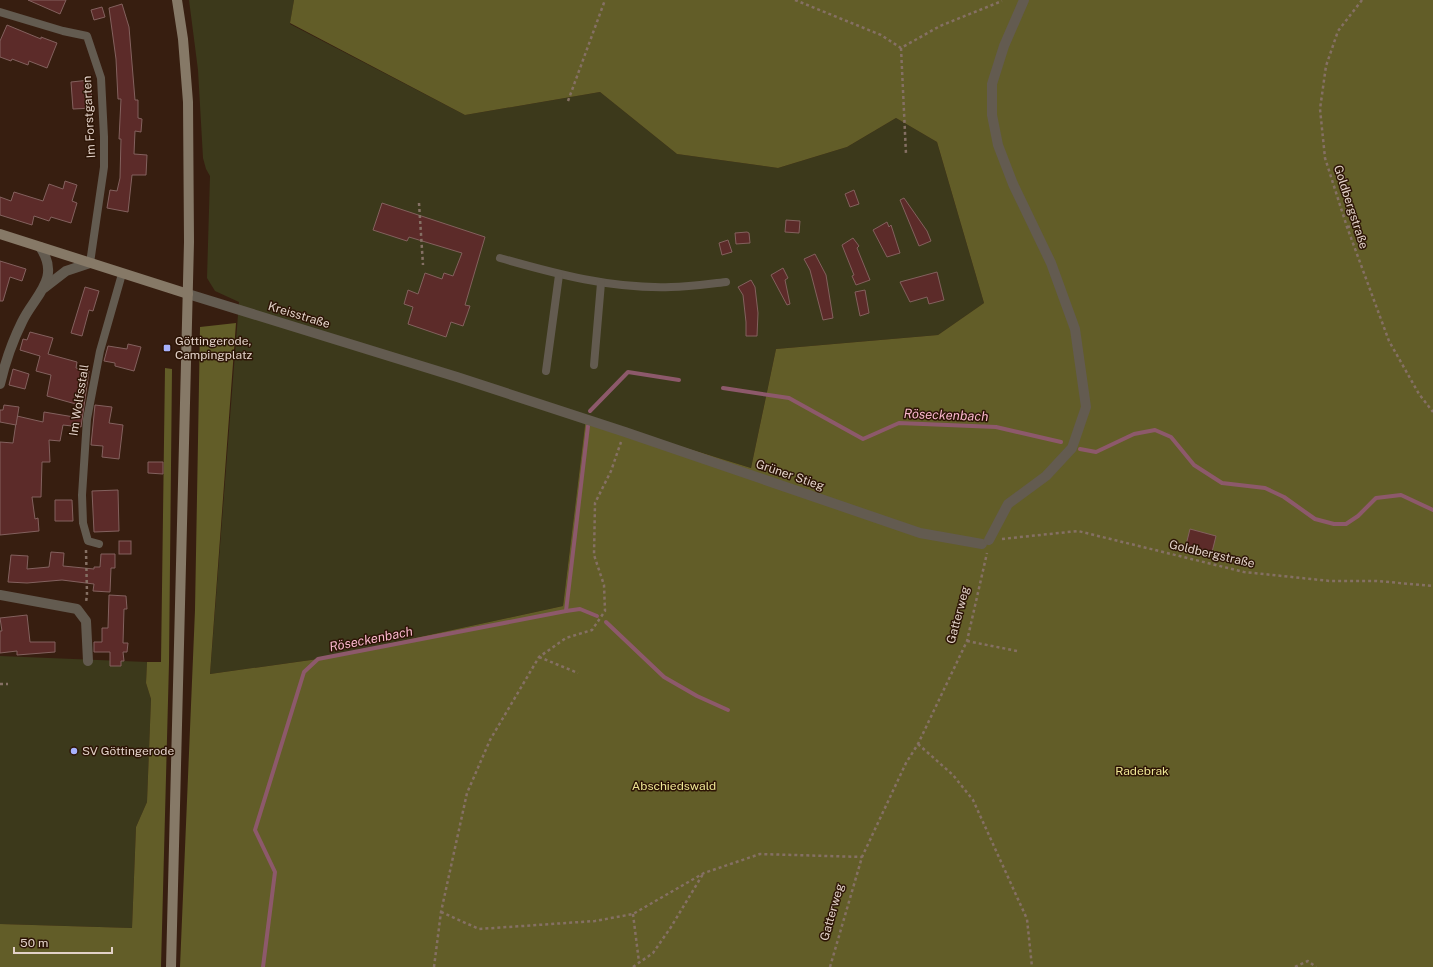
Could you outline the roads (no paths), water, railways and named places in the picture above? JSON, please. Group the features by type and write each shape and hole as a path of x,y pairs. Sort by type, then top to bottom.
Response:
{"main road":[{"path":"171,967 189,219 188,102 183,39 177,0"},
{"name":"Kreisstraße","path":"0,234 188,294"}],"street":[{"name":"Grüner Stieg","path":"591,421 920,533 986,542 1008,504 1046,476 1072,448 1086,407 1076,329 1051,263 1013,184 998,145 992,115 992,84 1004,46 1024,0"},
{"path":"40,247 47,261 44,288"},
{"path":"0,384 22,320 44,288 66,271 90,263"},
{"name":"Kreisstraße","path":"188,294 457,377 591,421"},
{"path":"0,595 73,607 81,612 86,621 88,661"}],"lane":[{"name":"Im Forstgarten","path":"0,12 63,31 87,36 98,65 102,85 104,167 90,263"},
{"path":"500,258 559,275 601,283 671,287 726,282"},
{"name":"Im Wolfsstall","path":"99,544 93,544 88,541 85,534 82,495 83,468 90,394 122,274"},
{"path":"546,371 559,275"},
{"path":"594,365 601,283"}],"waterway":[{"name":"Röseckenbach","path":"590,411 628,372 679,380"},
{"name":"Röseckenbach","path":"723,388 789,398 863,439 899,423 996,427 1061,442"},
{"name":"Röseckenbach","path":"263,967 275,872 255,830 304,672 318,659 566,611 588,426"},
{"name":"Röseckenbach","path":"1080,449 1096,452 1134,434 1155,430 1171,437 1194,465 1222,483 1265,488 1284,497 1315,519 1334,524 1346,524 1358,516 1376,498 1401,495 1433,510"},
{"path":"566,611 580,609 597,616"},
{"path":"606,622 664,677 697,696 728,710"}],"place":[{"name":"Göttingerode, Campingplatz","path":"167,348"},
{"name":"SV Göttingerode","path":"74,751"}],"park label":[{"name":"Radebrak","path":"1142,771"},
{"name":"Abschiedswald","path":"674,786"}]}
